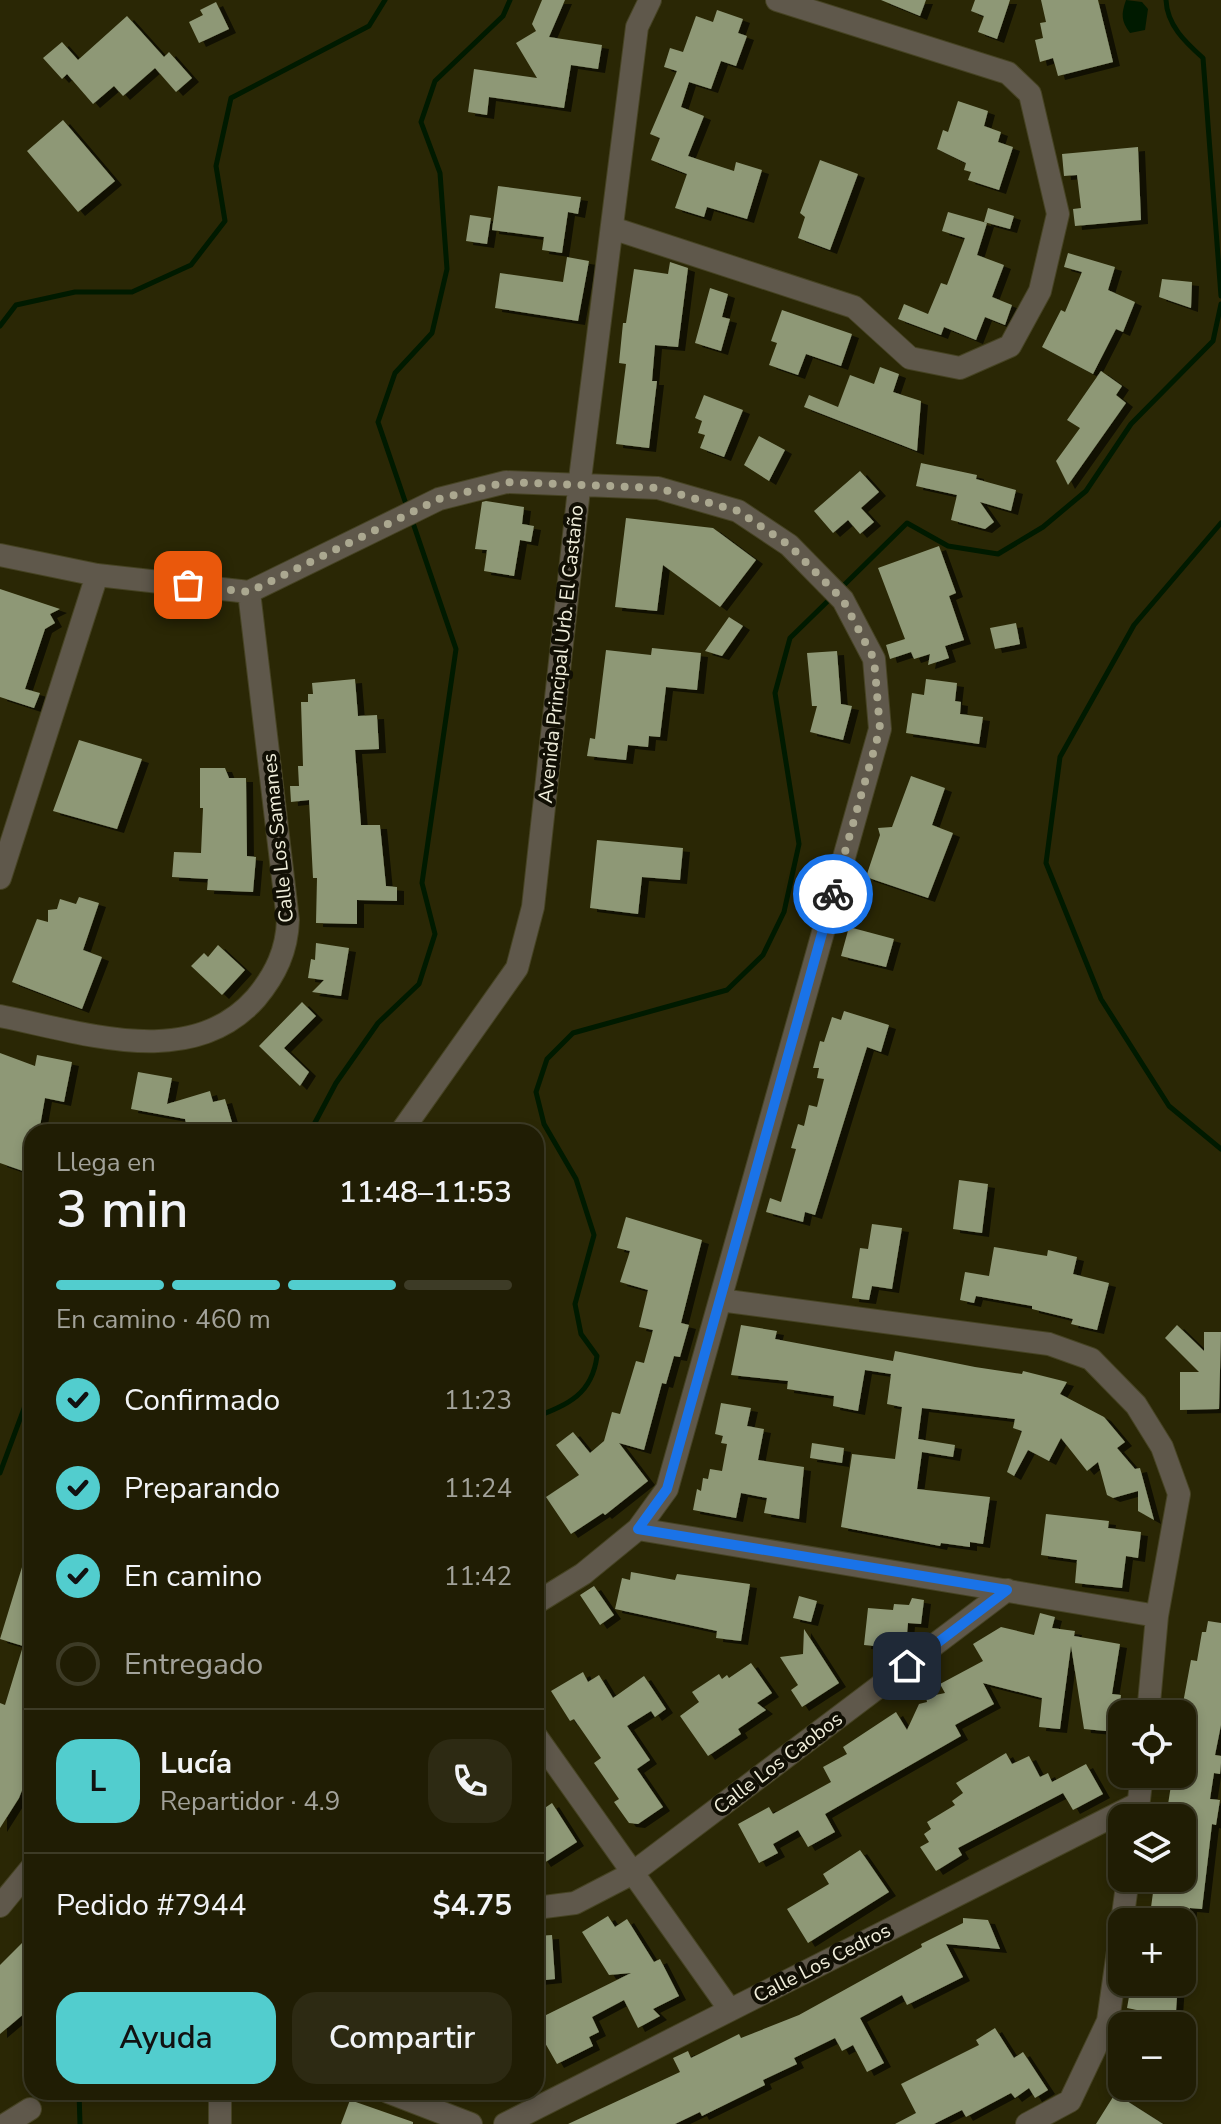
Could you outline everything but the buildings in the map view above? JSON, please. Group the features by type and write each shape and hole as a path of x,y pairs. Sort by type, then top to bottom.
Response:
{"street":[{"name":"Avenida Principal Urb. El Castaño","path":"407,1124 517,968 533,907 580,485 637,27 650,0"},
{"path":"612,228 854,307 910,358 960,368 1010,346 1040,291 1058,214 1030,94 1008,73 777,0"},
{"path":"0,555 97,575 249,592 439,499 506,482 658,488 738,511 789,545 836,592 874,659 880,729 667,1489 638,1529 583,1574 544,1598"},
{"path":"0,878 97,575"},
{"name":"Calle Los Samanes","path":"0,1016 135,1042 180,1040 204,1034 233,1019 269,982 285,949 288,920 249,592"},
{"path":"720,1300 1049,1344 1091,1359 1136,1405 1162,1447 1179,1494 1157,1616 1149,1700"},
{"path":"638,1529 1157,1616"},
{"name":"Calle Los Caobos","path":"544,1907 575,1903 631,1874 1007,1590"},
{"path":"544,1748 730,2010"},
{"name":"Calle Los Cedros","path":"505,2124 1108,1825"},
{"path":"0,1906 24,1877"},
{"path":"1027,2124 1070,2101 1108,2021 1112,1996"},
{"path":"220,2100 220,2124"},
{"path":"409,2100 471,2124"},
{"path":"6,2124 30,2109"}],"shaded area":[{"path":"1126,0 1142,2 1148,9 1145,30 1130,33 1127,29 1123,21"}],"waterway":[{"path":"0,326 16,305 75,292 132,292 191,265 225,221 216,166 231,98 369,26 385,0"},
{"path":"407,507 378,422 395,373 432,333 447,269 440,173 421,122 435,81 503,16 510,0"},
{"path":"1166,0 1173,25 1203,58 1221,296"},
{"path":"840,589 907,523 948,546 998,554 1043,527 1086,491 1131,424 1213,341 1221,304"},
{"path":"314,1124 336,1083 378,1023 419,984 435,934 422,883 456,649 412,520"},
{"path":"1221,523 1134,625 1060,757 1046,863 1101,999 1169,1106 1221,1149"},
{"path":"544,1124 536,1092 547,1059 573,1033 727,990 763,955 784,912 799,844 775,693 790,638 833,596"},
{"path":"544,1124 576,1179 594,1235 575,1304 581,1334 597,1356 584,1389 568,1402 544,1414"},
{"path":"0,1473 24,1408"},
{"path":"79,2100 80,2124"}],"way so far":[{"path":"188,585 249,592 439,499 506,482 658,488 738,511 789,545 843,600 874,659 880,729 833,894"}],"route":[{"path":"833,894 667,1489 638,1529 1007,1590 907,1666"}]}
